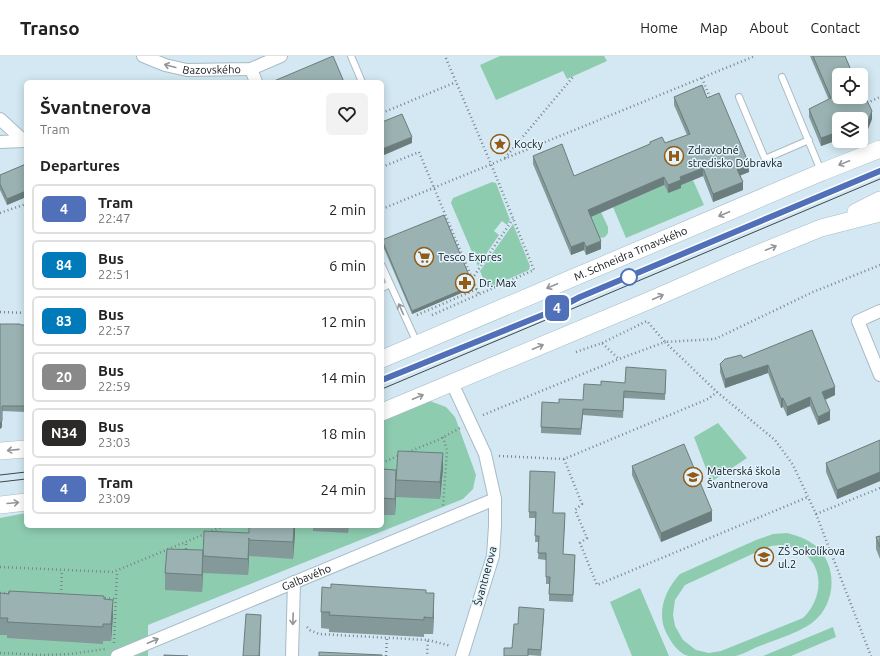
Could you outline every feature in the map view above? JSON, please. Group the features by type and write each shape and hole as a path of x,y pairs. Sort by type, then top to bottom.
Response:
{"main road":[{"name":"M. Schneidra Trnavského","path":"384,358 418,345 535,293 880,149"},
{"path":"384,411 821,228 880,200"},
{"path":"821,228 880,213"},
{"path":"0,452 24,449"},
{"path":"0,505 24,502"}],"street":[{"name":"Bazovského","path":"143,56 165,65 187,70 251,69 281,56"},
{"path":"251,69 255,80"},
{"path":"0,119 24,140"},
{"path":"0,142 24,141"},
{"path":"880,311 858,321 880,375"},
{"name":"Švantnerova","path":"452,383 485,454 495,499 493,556 462,656"},
{"name":"Galbavého","path":"115,651 294,582 495,499"},
{"path":"292,656 294,582"}],"lane":[{"path":"351,56 361,80"},
{"path":"782,77 822,172"},
{"path":"739,97 765,159 809,140"},
{"path":"384,270 418,345"},
{"path":"384,287 390,284"}],"path":[{"path":"432,315 534,270 492,164 445,56"},
{"path":"384,208 754,56"},
{"path":"504,159 573,77"},
{"path":"702,78 712,104"},
{"path":"384,112 456,82"},
{"path":"868,103 880,97"},
{"path":"384,166 419,152 467,270 479,295"},
{"path":"0,214 24,205"},
{"path":"472,279 514,219"},
{"path":"483,414 665,342 715,339 813,292 880,265"},
{"path":"416,315 477,289"},
{"path":"0,312 24,313"},
{"path":"576,352 602,343 648,321 665,342 717,392 775,440 793,465 816,514 871,656"},
{"path":"602,343 619,360"},
{"path":"498,456 564,459 708,399 717,392"},
{"path":"461,428 463,434"},
{"path":"384,462 455,432"},
{"path":"443,437 447,451 443,506 444,510"},
{"path":"417,448 417,455"},
{"path":"564,459 582,504 575,510 587,538 580,543 597,586 808,497"},
{"path":"816,514 880,488"},
{"path":"0,567 113,572 219,528"},
{"path":"223,534 224,528"},
{"path":"185,560 186,541"},
{"path":"61,596 62,570"},
{"path":"115,651 117,571"},
{"path":"0,593 15,593"},
{"path":"53,595 69,596"},
{"path":"100,598 116,599"},
{"path":"305,625 310,630 319,634 428,640 451,646"},
{"path":"386,656 387,638"},
{"path":"427,656 428,640"},
{"path":"0,652 44,655 70,654 107,649"}],"green space":[{"path":"500,56 604,56 607,61 567,79 563,71 496,100 480,65"},
{"name":"Kocky","path":"505,137 508,145 495,150 492,143"},
{"path":"693,180 704,205 626,238 613,207 664,185 668,193 680,185"},
{"path":"492,182 496,183 510,220 507,225 502,221 494,231 499,235 478,266 451,203 453,198"},
{"path":"601,212 608,227 608,233 605,237 597,239 588,218"},
{"path":"513,224 530,266 529,270 493,286 486,285 480,271"},
{"path":"430,401 446,407 455,417 476,475 473,489 463,499 148,625 148,656 0,656 0,518 24,513 24,528 384,528 384,420"},
{"path":"718,423 747,458 711,482 694,437"},
{"path":"787,533 804,539 816,546 825,557 831,577 831,587 830,597 820,615 808,626 743,654 735,656 689,656 681,652 671,642 665,630 662,615 664,600 675,580 680,574 756,540 773,534","holes":["782,545 794,548 804,554 812,561 816,570 818,590 815,600 803,618 721,651 709,653 696,650 683,640 675,626 673,615 675,600 685,585 761,550 771,546"]},
{"path":"640,588 669,656 632,656 610,602"},
{"path":"833,627 836,637 791,656 763,656"}],"building":[{"path":"333,56 343,80 276,80"},
{"path":"813,56 845,56 850,68 832,68 832,104 868,104 868,103 872,111 868,121 868,112 832,112 832,134 821,138 809,109 831,98"},
{"path":"702,85 707,98 719,93 749,164 737,169 743,182 713,194 703,168 680,177 681,180 668,185 664,177 588,210 601,241 586,247 584,242 571,247 533,156 562,144 574,176 650,144 650,142 662,137 665,143 690,134 674,97"},
{"path":"402,114 412,137 384,148 384,121"},
{"path":"24,165 24,192 7,199 0,184 0,175"},
{"name":"Tesco Expres","path":"444,215 473,285 412,311 384,245 384,239"},
{"path":"0,324 20,324 24,325 24,406 2,406 2,421 0,423"},
{"path":"812,330 835,387 822,392 830,411 818,417 810,397 787,407 783,398 781,399 768,365 725,379 720,364 725,359 741,355 743,358"},
{"path":"626,367 666,370 665,394 624,391 623,411 583,409 581,429 541,427 542,402 559,403 559,399 583,400 584,384 601,385 601,381 625,383"},
{"path":"880,440 880,472 837,490 826,463"},
{"path":"684,444 712,511 661,533 632,466"},
{"path":"398,451 443,453 440,482 396,480"},
{"path":"384,469 396,470 395,499 384,498"},
{"path":"530,471 555,472 553,513 565,513 563,554 575,555 573,595 549,594 550,577 546,577 546,553 538,553 539,536 535,536 536,512 529,512"},
{"path":"249,528 294,528 293,542 249,540 249,538 248,559 203,556 204,531 249,533"},
{"path":"880,536 880,547 876,537"},
{"path":"167,549 203,550 202,575 165,573"},
{"path":"331,584 426,590 426,593 434,593 433,618 424,617 424,620 329,615 330,612 321,612 322,587 331,588"},
{"path":"9,591 104,596 104,599 113,600 111,624 103,624 103,627 7,622 8,618 0,618 0,593 9,594"},
{"path":"519,607 544,609 541,650 528,649 528,656 504,656 504,648 512,648 514,624 518,624"},
{"path":"246,614 261,615 259,656 243,656"},
{"path":"319,652 382,655 382,656 319,656"},
{"path":"164,655 188,656 164,656"}],"tram line":[{"path":"384,379 555,310 580,297 880,171"},
{"name":"4","path":"384,379 555,310 580,297 880,171"},
{"path":"384,388 880,179"},
{"path":"0,475 24,472"},
{"path":"0,482 24,479"}],"place":[{"name":"Kocky","path":"500,144"},
{"name":"Zdravotné stredisko Dúbravka","path":"674,156"},
{"name":"Tesco Expres","path":"424,257"},
{"name":"Dr. Max","path":"465,283"},
{"name":"Materská škola Švantnerova","path":"693,477"},
{"name":"ZŠ Sokolíkova ul.2","path":"764,557"}]}
